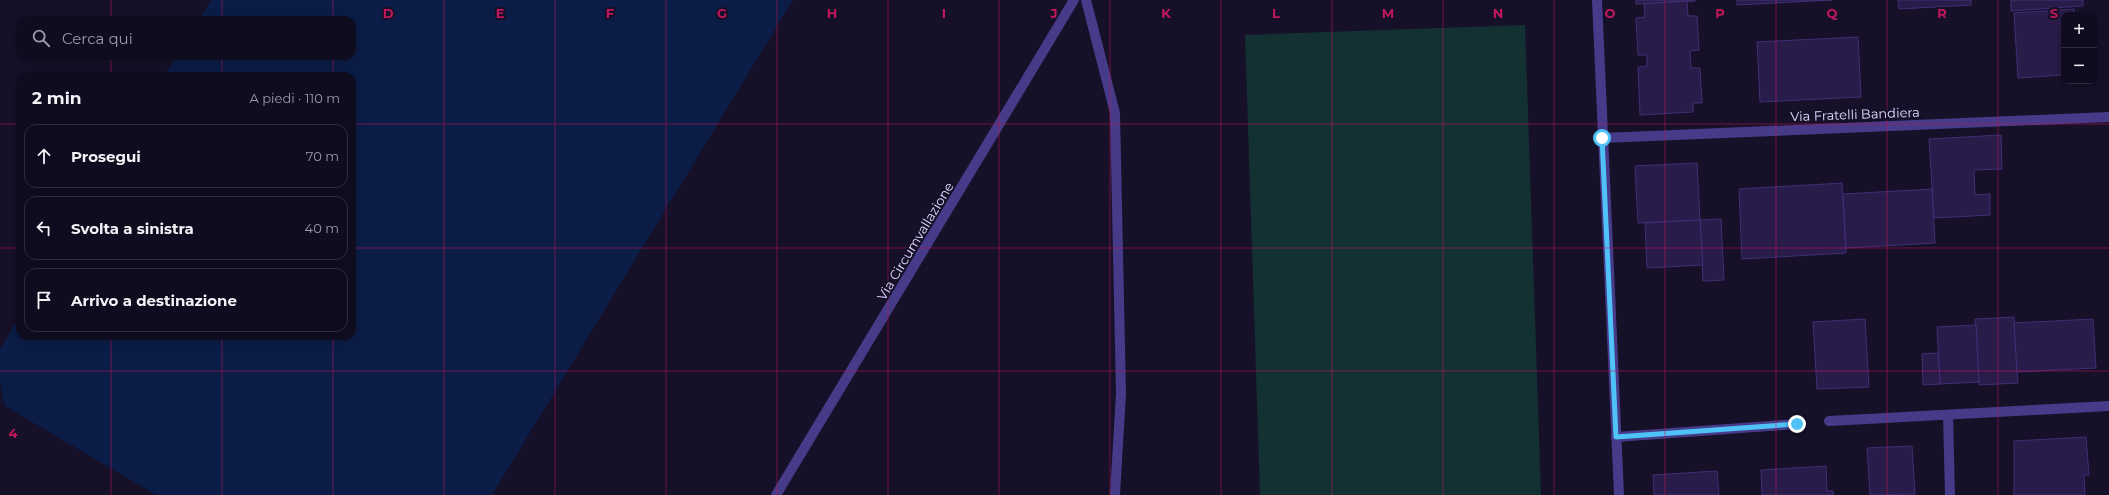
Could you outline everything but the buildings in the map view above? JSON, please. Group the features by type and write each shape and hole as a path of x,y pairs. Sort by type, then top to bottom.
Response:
{"street":[{"name":"Via Circumvallazione","path":"776,495 1074,0"},
{"path":"1086,0 1115,113 1122,393 1115,495"},
{"path":"1597,0 1619,495"},
{"name":"Via Fratelli Bandiera","path":"1602,138 2109,117"},
{"path":"1829,421 2109,406"},
{"path":"1948,415 1950,495"},
{"path":"1616,437 1797,424"}],"green space":[{"path":"1525,25 1541,495 1260,495 1245,35"}],"water":[{"path":"211,0 793,0 492,495 156,495 5,406 0,383 0,349 16,323 16,340 356,340 356,72 167,72 175,60 356,60 356,16 201,16"}],"route":[{"path":"1602,138 1616,437 1797,424"}]}
